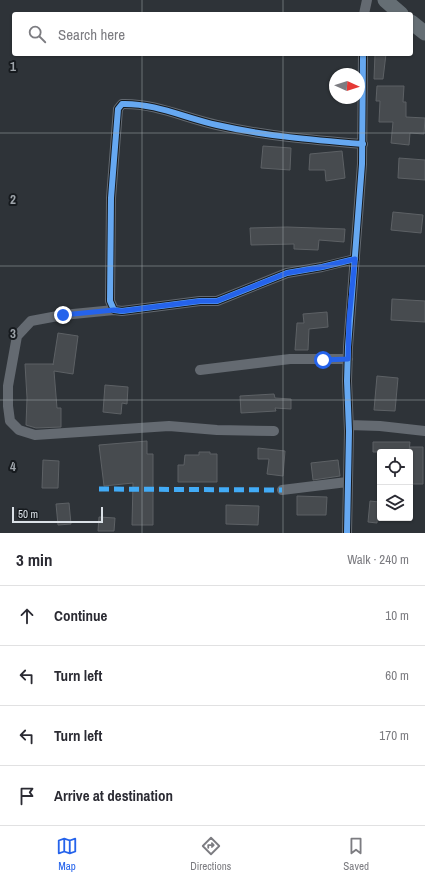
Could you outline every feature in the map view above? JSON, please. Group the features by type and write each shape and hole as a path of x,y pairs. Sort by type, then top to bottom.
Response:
{"main road":[{"path":"385,0 399,12"},
{"path":"413,24 425,33"}],"street":[{"path":"364,12 367,0"},
{"path":"347,533 349,320 362,164 363,56"},
{"path":"114,310 110,301 111,198 118,109 122,104 134,104 159,108 217,125 290,138 363,144"},
{"path":"274,431 217,430 169,426 35,435 19,430 10,421 8,406 8,386 17,336 31,321 63,315 114,310 122,311 200,301 217,301 287,273 355,259"},
{"path":"200,370 290,359 348,359"},
{"path":"349,425 380,426 425,431"},
{"path":"282,490 347,482"}],"building":[{"path":"375,56 386,56 383,79 374,79"},
{"path":"377,86 404,86 403,102 406,102 406,117 425,118 424,134 410,133 409,145 391,143 393,122 379,122 380,101 376,101"},
{"path":"263,146 291,148 290,170 261,168"},
{"path":"342,151 345,178 326,181 325,170 309,170 310,154"},
{"path":"399,158 425,160 425,180 398,178"},
{"path":"393,212 423,215 421,233 391,230"},
{"path":"287,227 345,229 344,242 319,240 318,250 294,249 294,244 251,245 250,228"},
{"path":"392,299 425,301 425,322 391,320"},
{"path":"327,312 328,327 309,329 308,350 295,350 297,323 304,323 303,314"},
{"path":"58,333 78,336 73,374 54,371 57,408 61,408 61,427 36,428 26,425 27,398 25,364 53,365"},
{"path":"377,376 398,378 395,411 374,410"},
{"path":"105,385 128,387 127,404 122,403 121,414 103,412"},
{"path":"274,394 275,398 291,399 291,409 275,408 276,411 241,413 240,396"},
{"path":"147,441 147,454 153,454 153,525 132,525 133,483 104,486 99,445"},
{"path":"373,442 410,442 409,449 377,449 377,452 373,452"},
{"path":"410,447 423,447 423,484 413,484 413,449 410,449"},
{"path":"258,448 285,451 283,476 267,474 269,459 258,459"},
{"path":"199,452 210,452 210,454 217,454 217,482 178,482 178,465 184,465 185,455 199,455"},
{"path":"43,460 59,461 58,488 42,488"},
{"path":"338,460 340,476 313,480 311,463"},
{"path":"297,496 327,497 326,515 297,515"},
{"path":"370,501 377,502 377,523 368,522"},
{"path":"69,503 71,524 58,525 56,504"},
{"path":"226,505 259,506 258,525 226,524"},
{"path":"99,517 115,518 114,531 98,531"}],"marked path":[{"path":"99,489 282,490"}],"cycle path":[{"path":"347,533 349,431 347,381 348,347 362,164 363,56"},
{"path":"355,259 287,273 217,301 200,301 122,311 114,310 110,301 111,198 118,109 122,104 134,104 158,108 205,122 271,135 363,144"}],"route":[{"path":"63,315 114,310 122,311 200,301 217,301 287,273 355,259 349,320 348,359 323,360"}]}
